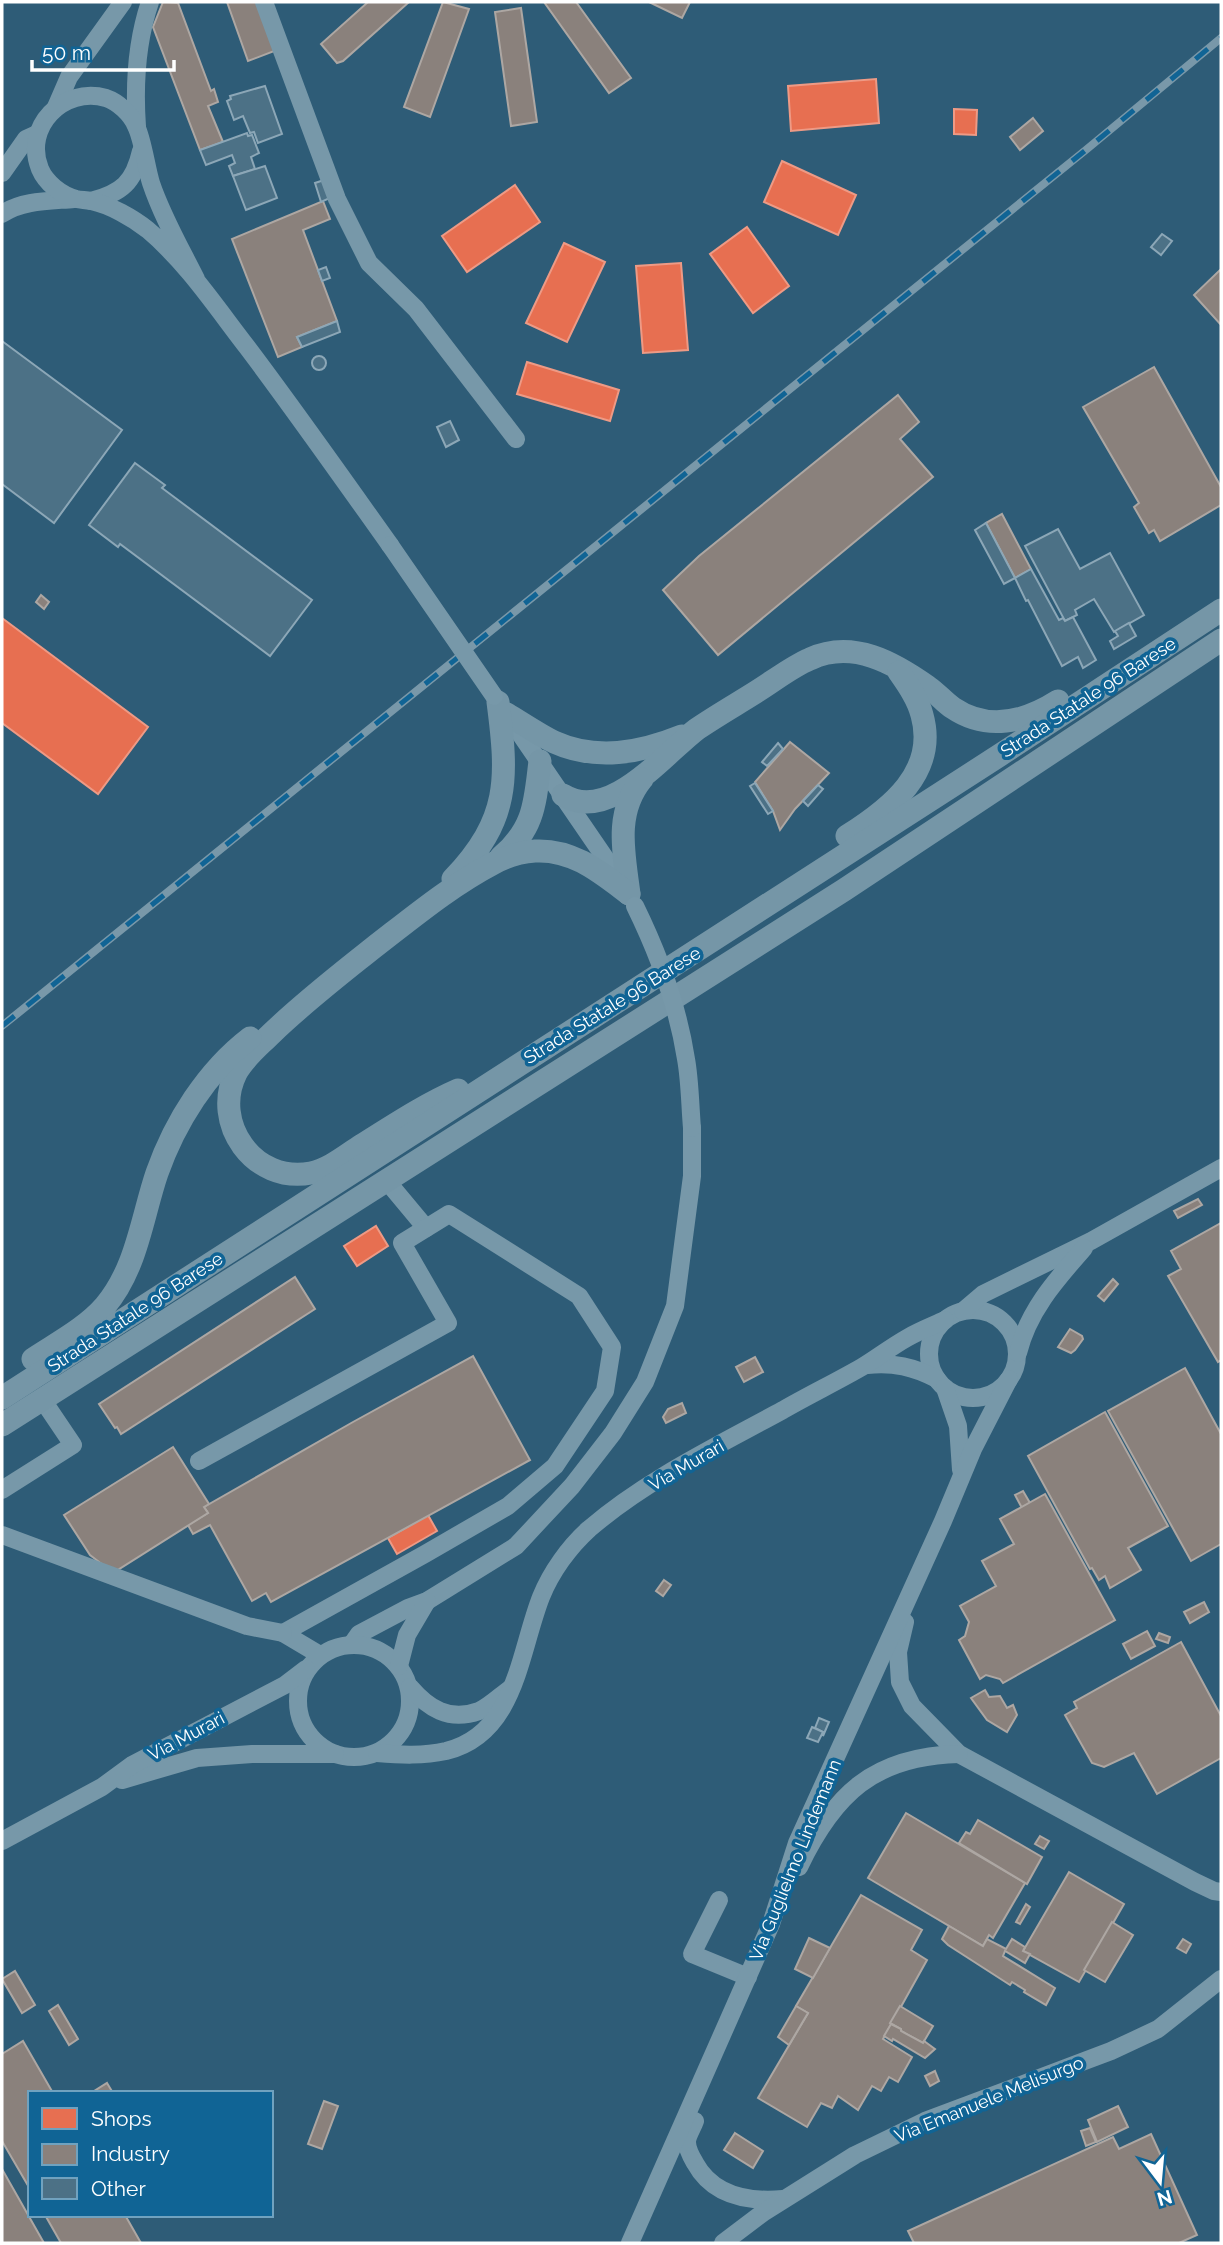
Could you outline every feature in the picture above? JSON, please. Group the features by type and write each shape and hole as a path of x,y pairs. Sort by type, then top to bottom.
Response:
{"main road":[{"path":"563,794 587,803 612,795 644,776 697,729 797,666 823,654 848,651 869,654 929,687 953,708 965,714 991,721 1020,719 1043,710 1130,656 1221,609"},
{"name":"Strada Statale 96 Barese","path":"2,1398 688,957 1221,609"},
{"name":"Strada Statale 96 Barese","path":"2,1425 844,890 1221,640"},
{"path":"688,957 779,880 866,824 915,778 924,753 925,728 918,704 898,669"},
{"path":"499,704 553,741 571,748 604,753 639,751 697,729"},
{"path":"431,902 479,850 497,814 505,781 499,704"},
{"path":"519,1064 430,1102 324,1170 301,1174 276,1171 255,1161 240,1141 231,1118 230,1095 236,1074 244,1061 297,1009 431,902 496,862 515,845 527,828 540,761"},
{"path":"632,900 622,839 623,826 629,799 644,776"},
{"path":"496,862 536,851 560,853 583,860 632,900"},
{"path":"2,1379 81,1328 105,1305 128,1267 167,1148 200,1092 212,1074 232,1053 297,1009"}],"street":[{"path":"124,2 69,77 55,107 37,134 36,154 41,171 53,188 128,217 147,230 196,279 390,545 563,794 632,900 655,952 686,1059 692,1128 692,1176 675,1306 645,1382 605,1444 572,1486 516,1546 427,1601 359,1634 352,1644"},
{"path":"150,2 137,56 137,127 151,182 161,208 196,279"},
{"path":"264,2 337,199 369,263 416,309 516,439"},
{"path":"55,107 85,95 107,99 124,109 137,127"},
{"path":"2,173 26,139 37,134"},
{"path":"4,210 39,202 110,196 126,185 137,169 141,148"},
{"name":"Via Murari","path":"377,1752 428,1754 463,1745 493,1723 502,1710 520,1667 541,1597 561,1560 587,1530 618,1506 670,1473 864,1366 907,1338 963,1311 983,1294 1091,1241 1221,1168"},
{"path":"386,1180 426,1228"},
{"path":"199,1461 448,1323 402,1243 449,1214 579,1296 612,1347 605,1391 555,1466 508,1506 283,1633"},
{"name":"Via Murari","path":"961,1477 1016,1365 1022,1336 1047,1290 1091,1241"},
{"path":"963,1311 988,1312 999,1318 1014,1339 1017,1355"},
{"path":"945,1320 933,1336 929,1350 930,1365 958,1426 961,1477"},
{"path":"864,1366 887,1363 919,1370 954,1393 970,1398 982,1397 996,1391 1009,1379"},
{"path":"2,1490 73,1445 42,1399"},
{"name":"Via Guglielmo Lindemann","path":"630,2243 771,1924 797,1843 961,1477"},
{"path":"2,1535 247,1626 283,1633 314,1661"},
{"path":"912,1590 898,1652 900,1682 912,1706 959,1754 1195,1882 1221,1892"},
{"path":"399,1666 407,1635 427,1601"},
{"path":"410,1687 411,1707 405,1726 394,1742 363,1757 335,1754 320,1746 307,1733 300,1717 297,1700 300,1683 314,1661 335,1647 352,1644 370,1646 386,1654 399,1666 410,1687 423,1703 434,1710 456,1714 479,1711 511,1688"},
{"name":"Via Murari","path":"2,1841 102,1787 132,1765 285,1685 314,1661"},
{"name":"Via Murari","path":"102,1787 143,1772 197,1758 252,1754 335,1754"},
{"path":"771,1924 818,1830 853,1788 889,1767 936,1755 959,1754"},
{"path":"719,1900 692,1954 748,1977"},
{"name":"Via Emanuele Melisurgo","path":"723,2243 855,2155 925,2121 1111,2051 1158,2029 1221,1979"},
{"path":"714,2054 712,2072 687,2142 692,2158 700,2173 718,2188 740,2198 762,2201 786,2199"}],"building: Shops":[{"path":"876,79 879,123 791,131 788,86"},
{"path":"954,109 977,110 976,135 954,134"},
{"path":"782,161 856,195 838,235 764,202"},
{"path":"515,185 540,222 467,272 442,236"},
{"path":"747,227 789,286 753,313 710,254"},
{"path":"564,243 605,262 567,342 526,323"},
{"path":"681,263 688,350 643,353 636,266"},
{"path":"527,362 619,390 610,421 517,394"},
{"path":"2,618 148,727 98,794 2,723"},
{"path":"376,1226 388,1246 357,1266 344,1246"},
{"path":"428,1515 437,1531 397,1554 388,1538"}],"building: Industry":[{"path":"163,2 178,3 211,91 214,89 218,102 208,106 223,142 200,150 153,27"},
{"path":"227,2 259,2 277,50 248,61"},
{"path":"368,2 409,2 343,61 337,63 321,44"},
{"path":"443,2 469,9 430,117 404,107"},
{"path":"544,2 576,2 631,78 609,93"},
{"path":"649,2 690,2 682,18"},
{"path":"521,8 537,122 511,126 495,12"},
{"path":"1033,118 1043,131 1020,150 1010,137"},
{"path":"323,201 330,219 303,230 337,321 297,337 302,347 278,357 232,239"},
{"path":"1221,269 1221,325 1194,295"},
{"path":"1154,367 1221,487 1221,505 1160,541 1154,530 1149,533 1134,507 1139,503 1083,407"},
{"path":"898,395 919,422 900,439 933,477 718,655 663,590 699,556"},
{"path":"1002,514 1031,569 1015,578 986,523"},
{"path":"41,595 49,602 44,609 36,602"},
{"path":"790,742 829,773 795,809 780,830 773,811 755,782"},
{"path":"1198,1199 1202,1205 1178,1218 1174,1211"},
{"path":"1221,1223 1221,1360 1218,1362 1168,1276 1181,1269 1171,1251"},
{"path":"295,1277 315,1309 121,1434 117,1427 115,1428 99,1404"},
{"path":"1113,1279 1118,1284 1104,1301 1098,1296"},
{"path":"1070,1329 1083,1339 1071,1353 1058,1347"},
{"path":"473,1356 530,1460 271,1602 266,1593 252,1601 210,1525 193,1534 188,1525 208,1513 204,1507"},
{"path":"755,1357 763,1372 744,1382 736,1367"},
{"path":"1185,1368 1221,1434 1221,1544 1191,1561 1108,1411"},
{"path":"682,1403 686,1413 666,1423 663,1417 668,1409"},
{"path":"1105,1412 1168,1526 1128,1548 1141,1570 1110,1588 1105,1576 1099,1580 1092,1568 1090,1569 1028,1456"},
{"path":"173,1447 209,1504 204,1507 208,1513 116,1571 103,1565 90,1555 64,1515"},
{"path":"1023,1491 1030,1503 1022,1508 1015,1495"},
{"path":"1045,1494 1115,1620 1003,1683 1000,1679 986,1675 980,1679 959,1640 965,1636 969,1622 960,1606 996,1586 982,1561 1014,1544 1000,1519"},
{"path":"664,1580 671,1585 663,1596 656,1591"},
{"path":"1204,1602 1209,1612 1190,1623 1184,1612"},
{"path":"1147,1631 1155,1646 1131,1659 1123,1644"},
{"path":"1159,1633 1170,1637 1168,1643 1156,1639"},
{"path":"1181,1642 1221,1716 1221,1758 1157,1794 1134,1753 1104,1767 1092,1763 1065,1715 1077,1708 1074,1702"},
{"path":"985,1690 989,1697 1000,1696 1007,1708 1013,1705 1017,1715 1007,1732 987,1720 971,1698"},
{"path":"906,1813 1025,1883 993,1938 989,1935 983,1946 868,1878"},
{"path":"978,1820 1042,1857 1027,1884 959,1843 966,1832 970,1834"},
{"path":"1040,1836 1049,1841 1044,1849 1035,1844"},
{"path":"1069,1872 1124,1904 1079,1982 1023,1951"},
{"path":"861,1895 922,1930 911,1950 927,1960 883,2039 912,2057 898,2082 889,2077 881,2091 872,2086 858,2110 838,2096 832,2108 821,2103 807,2127 758,2098 808,2013 796,2006"},
{"path":"1026,1904 1030,1907 1020,1924 1016,1922"},
{"path":"1112,1922 1133,1935 1105,1982 1084,1970"},
{"path":"949,1926 983,1946 987,1939 1006,1949 1012,1939 1025,1947 1023,1951 1030,1954 1025,1963 1005,1951 1003,1956 1055,1988 1046,2005 948,1945 942,1939"},
{"path":"809,1938 830,1948 813,1978 795,1969"},
{"path":"1183,1939 1191,1944 1186,1953 1177,1948"},
{"path":"15,1971 35,2005 22,2013 2,1979"},
{"path":"58,2005 78,2039 69,2045 49,2011"},
{"path":"796,2006 808,2013 789,2045 778,2037"},
{"path":"900,2006 933,2026 923,2043 890,2023"},
{"path":"891,2024 935,2049 925,2058 893,2039 892,2041 884,2036"},
{"path":"23,2041 52,2091 28,2091 28,2186 2,2141 2,2054"},
{"path":"935,2071 939,2081 930,2086 925,2076"},
{"path":"107,2083 112,2091 94,2091"},
{"path":"324,2101 338,2106 322,2149 308,2144"},
{"path":"1118,2106 1128,2127 1097,2142 1088,2120"},
{"path":"1090,2128 1096,2142 1086,2146 1081,2131"},
{"path":"735,2133 763,2151 753,2168 724,2150"},
{"path":"1151,2134 1197,2235 1179,2243 914,2243 908,2231 1113,2137 1119,2149"},
{"path":"2,2169 44,2243 2,2243"},
{"path":"46,2217 126,2217 141,2243 61,2243"}],"building: Other":[{"path":"265,86 282,134 258,143 254,132 250,133 243,116 234,120 227,101 231,99 230,96"},
{"path":"247,133 248,136 252,135 259,153 251,157 255,169 233,176 229,166 235,163 232,155 206,165 200,150"},
{"path":"265,166 277,198 246,210 233,176"},
{"path":"324,180 330,198 321,202 315,183"},
{"path":"1162,234 1172,241 1161,255 1151,247"},
{"path":"326,267 330,278 322,281 318,270"},
{"path":"337,321 340,332 302,347 297,337"},
{"path":"2,341 122,430 54,523 2,484"},
{"path":"316,356 322,356 326,363 322,370 316,370 312,366 312,360"},
{"path":"450,421 459,440 446,447 437,427"},
{"path":"135,463 165,485 162,488 312,600 270,656 120,544 118,547 89,525"},
{"path":"986,523 1015,578 1004,584 975,530"},
{"path":"1058,529 1080,569 1110,553 1144,615 1114,632 1094,599 1075,610 1077,615 1065,621 1025,546"},
{"path":"1031,569 1059,620 1063,618 1065,621 1073,617 1096,660 1083,668 1078,657 1062,666 1015,578"},
{"path":"1129,623 1136,636 1114,649 1110,641 1118,636 1115,631"},
{"path":"778,743 783,749 767,766 762,762"},
{"path":"755,783 773,811 768,814 750,786"},
{"path":"818,785 823,789 808,806 803,801"},
{"path":"819,1718 829,1722 823,1736 823,1732 815,1728"},
{"path":"812,1727 823,1732 818,1742 807,1738"}],"railway":[{"path":"2,1026 1221,38"}]}
